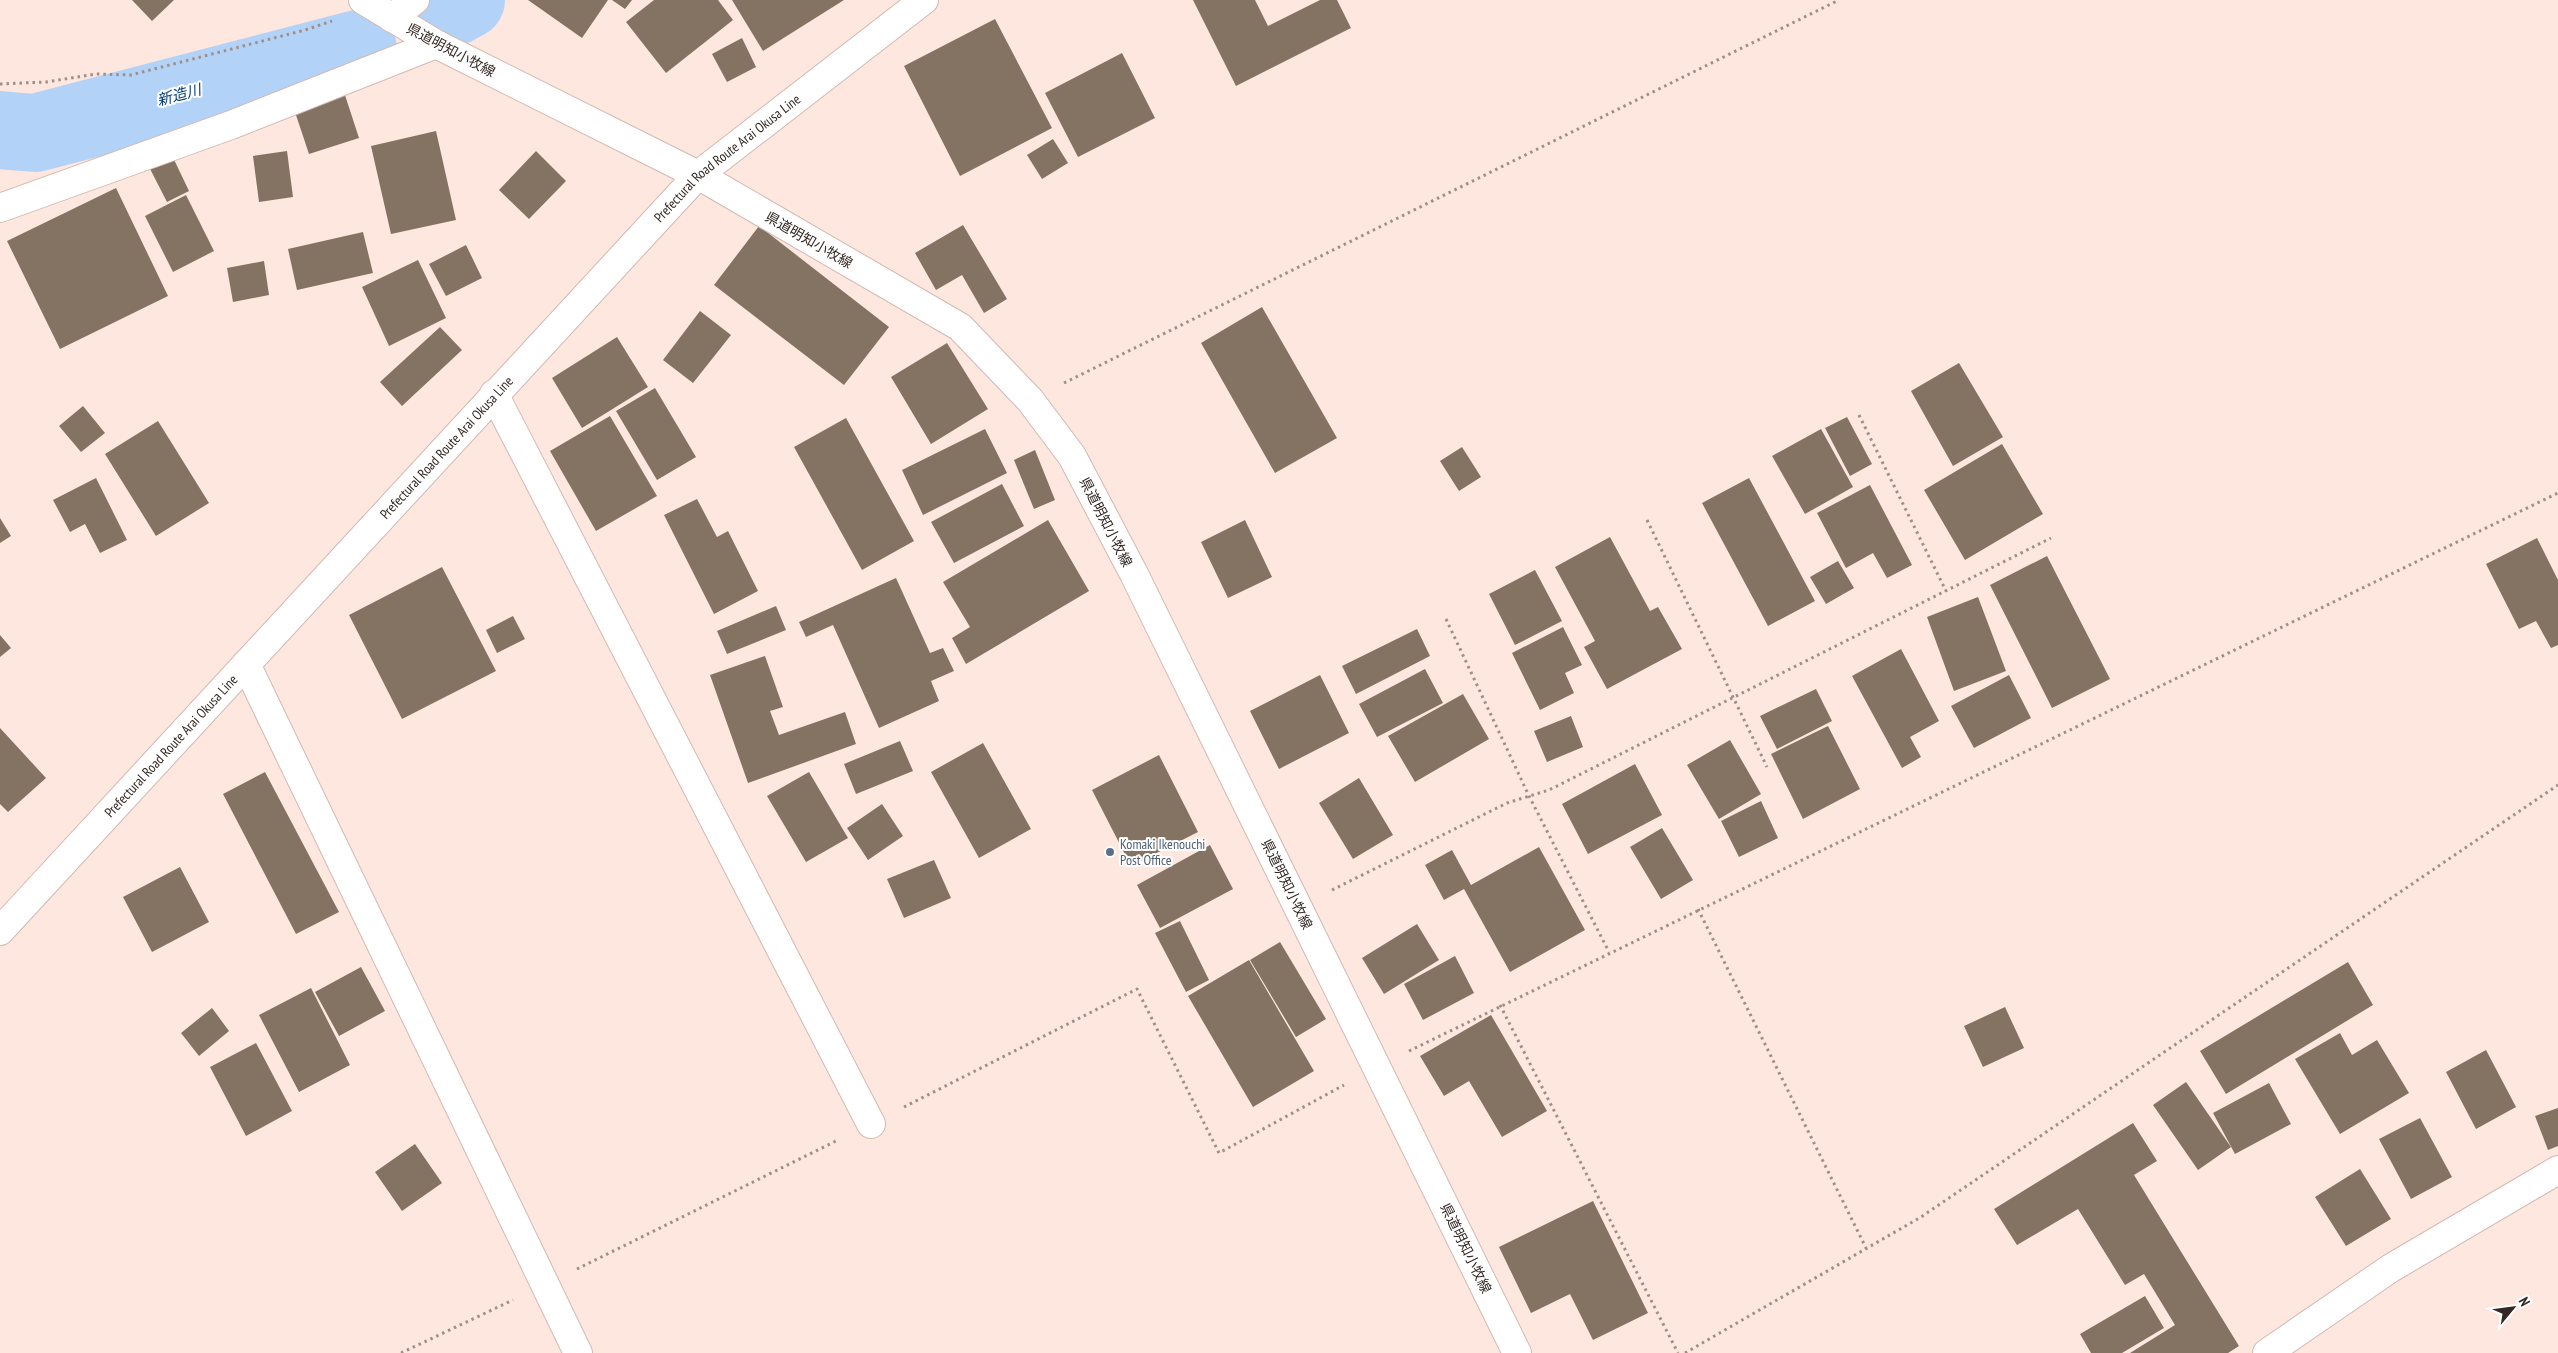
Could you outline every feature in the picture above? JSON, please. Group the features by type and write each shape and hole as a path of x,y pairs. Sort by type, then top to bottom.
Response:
{"main road":[{"path":"376,8 415,0"},
{"name":"Prefectural Road Route Arai Okusa Line","path":"0,931 698,175 924,0"},
{"name":"県道明知小牧線","path":"376,8 436,44 698,175 960,327 1030,400 1072,456 1134,574 1517,1353"},
{"path":"0,208 231,124 436,44"},
{"path":"494,394 871,1124"},
{"path":"246,664 578,1353"},
{"path":"2267,1353 2391,1268 2558,1170"}],"path":[{"path":"1030,400 1839,0"},
{"path":"0,84 46,82 96,74 131,75 305,30 376,8"},
{"path":"1858,415 1946,591"},
{"path":"401,1353 545,1285 871,1124 1137,989 1220,1153 1377,1067 1500,1005 2558,493"},
{"path":"1647,520 1767,767"},
{"path":"1298,907 1508,803 1549,790 2051,538"},
{"path":"1446,619 1529,796 1609,952"},
{"path":"1685,1353 1929,1211 2558,785"},
{"path":"1698,909 1866,1248"},
{"path":"1500,1005 1678,1353"}],"building":[{"path":"132,0 174,0 152,21"},
{"path":"528,0 608,0 582,38"},
{"path":"612,0 632,0 625,9"},
{"path":"654,0 718,0 733,20 666,73 626,22"},
{"path":"732,0 844,0 763,51"},
{"path":"1193,0 1255,0 1268,26 1320,0 1337,0 1351,28 1236,86"},
{"path":"995,19 1052,128 960,176 904,66"},
{"path":"742,38 756,67 727,82 712,54"},
{"path":"1122,53 1155,118 1078,157 1045,93"},
{"path":"343,89 359,138 309,154 293,106"},
{"path":"436,131 456,220 391,234 371,146"},
{"path":"1053,139 1068,163 1042,179 1027,155"},
{"path":"168,147 189,191 167,202 145,159"},
{"path":"287,151 293,197 259,202 253,156"},
{"path":"536,151 566,181 529,219 499,190"},
{"path":"116,188 168,296 60,349 7,241"},
{"path":"186,195 214,251 173,272 145,216"},
{"path":"963,225 1007,299 984,313 962,275 936,290 915,253"},
{"path":"759,226 889,327 844,385 714,285"},
{"path":"363,232 373,273 297,290 288,249"},
{"path":"466,245 482,278 446,296 429,264"},
{"path":"418,260 446,318 389,346 362,287"},
{"path":"264,261 269,295 233,302 227,268"},
{"path":"1262,307 1337,438 1275,473 1201,343"},
{"path":"700,311 731,335 693,383 663,360"},
{"path":"440,327 462,350 402,406 380,382"},
{"path":"617,337 648,387 582,428 552,378"},
{"path":"947,343 988,409 931,444 891,377"},
{"path":"1959,363 2003,437 1953,466 1911,391"},
{"path":"655,388 696,457 657,480 616,411"},
{"path":"83,406 105,433 81,452 59,426"},
{"path":"610,416 657,496 596,531 550,451"},
{"path":"1847,417 1872,464 1850,476 1825,428"},
{"path":"846,418 914,541 862,570 794,447"},
{"path":"158,421 209,503 156,536 105,454"},
{"path":"985,429 1007,473 923,515 902,470"},
{"path":"1821,429 1853,487 1805,514 1772,456"},
{"path":"2002,444 2043,514 1965,560 1924,490"},
{"path":"1462,447 1481,477 1459,491 1440,461"},
{"path":"1035,450 1055,500 1034,509 1014,460"},
{"path":"96,478 127,540 100,553 85,524 70,532 53,500"},
{"path":"1749,478 1815,601 1768,626 1702,503"},
{"path":"1002,484 1024,526 954,563 931,522"},
{"path":"1870,485 1912,565 1887,578 1873,553 1846,568 1817,513"},
{"path":"697,499 717,537 728,531 758,591 714,614 664,515"},
{"path":"0,518 11,536 0,543"},
{"path":"1048,520 1089,591 966,664 952,638 970,627 943,582"},
{"path":"1245,520 1272,577 1228,598 1201,542"},
{"path":"1610,537 1650,611 1658,607 1682,649 1607,689 1584,647 1595,641 1555,567"},
{"path":"2537,538 2558,580 2558,645 2551,648 2536,621 2519,629 2486,564"},
{"path":"2047,556 2110,679 2052,708 1990,585"},
{"path":"1838,561 1854,588 1826,604 1810,577"},
{"path":"442,567 496,671 402,719 349,615"},
{"path":"1535,570 1562,621 1515,645 1489,594"},
{"path":"896,578 930,653 943,648 954,671 931,681 939,701 879,728 833,625 806,637 799,622"},
{"path":"1978,597 2006,671 1954,691 1927,617"},
{"path":"776,606 786,630 727,654 717,631"},
{"path":"513,616 525,639 497,653 486,630"},
{"path":"1563,627 1582,665 1565,673 1574,693 1540,710 1512,653"},
{"path":"1417,629 1430,656 1356,694 1342,666"},
{"path":"0,635 11,648 0,657"},
{"path":"1901,649 1939,721 1910,737 1921,757 1902,768 1852,676"},
{"path":"765,656 783,707 770,711 779,735 845,712 856,744 748,783 710,675"},
{"path":"1425,669 1443,703 1377,737 1359,704"},
{"path":"1320,675 1349,733 1279,769 1250,711"},
{"path":"2009,675 2031,718 1974,748 1951,706"},
{"path":"1816,689 1832,721 1777,749 1760,716"},
{"path":"1463,694 1489,739 1415,782 1388,736"},
{"path":"1571,716 1583,747 1547,762 1534,731"},
{"path":"1828,726 1860,789 1803,819 1771,754"},
{"path":"0,728 46,778 8,812 0,804"},
{"path":"1730,740 1761,794 1719,819 1687,765"},
{"path":"900,741 913,771 856,794 844,764"},
{"path":"983,743 1031,829 979,858 931,772"},
{"path":"1159,755 1198,832 1131,866 1092,790"},
{"path":"1635,764 1662,815 1588,854 1562,804"},
{"path":"265,772 339,912 296,934 223,794"},
{"path":"809,772 848,838 806,862 767,796"},
{"path":"1359,778 1393,835 1353,859 1319,803"},
{"path":"1761,801 1778,838 1739,857 1721,821"},
{"path":"882,804 903,836 868,860 847,828"},
{"path":"1662,828 1693,880 1661,899 1630,847"},
{"path":"1210,845 1233,889 1160,928 1137,885"},
{"path":"1539,847 1585,930 1510,972 1464,889 1444,900 1425,865 1452,850 1471,885"},
{"path":"934,860 951,898 904,918 887,879"},
{"path":"180,867 209,922 152,952 123,897"},
{"path":"1180,921 1209,980 1186,992 1155,933"},
{"path":"1417,924 1439,960 1384,994 1362,958"},
{"path":"1280,942 1326,1019 1296,1037 1250,960"},
{"path":"1455,956 1474,993 1423,1020 1404,984"},
{"path":"1249,960 1314,1071 1253,1107 1188,996"},
{"path":"2348,962 2373,1005 2226,1094 2200,1051"},
{"path":"361,967 385,1011 339,1036 315,992"},
{"path":"311,988 350,1065 299,1092 259,1015"},
{"path":"2005,1007 2024,1048 1983,1067 1964,1026"},
{"path":"212,1008 229,1031 199,1056 181,1033"},
{"path":"1491,1015 1547,1111 1502,1137 1469,1081 1444,1096 1420,1056"},
{"path":"2340,1033 2352,1055 2377,1040 2409,1093 2340,1134 2295,1059"},
{"path":"256,1043 292,1111 246,1136 210,1067"},
{"path":"2486,1050 2516,1107 2476,1129 2446,1072"},
{"path":"2186,1082 2231,1147 2198,1170 2153,1105"},
{"path":"2269,1083 2291,1124 2235,1154 2213,1113"},
{"path":"2558,1108 2558,1146 2548,1150 2535,1116"},
{"path":"2420,1118 2452,1177 2411,1199 2379,1139"},
{"path":"2133,1123 2157,1161 2134,1175 2239,1346 2228,1353 2130,1353 2175,1325 2144,1274 2125,1285 2078,1209 2017,1245 1994,1209"},
{"path":"415,1144 442,1183 402,1211 375,1172"},
{"path":"2360,1169 2391,1219 2346,1246 2315,1197"},
{"path":"1593,1201 1648,1313 1593,1340 1570,1294 1531,1313 1499,1247"},
{"path":"2145,1296 2164,1328 2122,1353 2091,1353 2080,1334"}],"waterway":[{"name":"新造川","path":"453,7 466,0"},
{"name":"新造川","path":"0,130 35,133 358,49"}],"place":[{"name":"Komaki Ikenouchi Post Office","path":"1110,852"}]}
